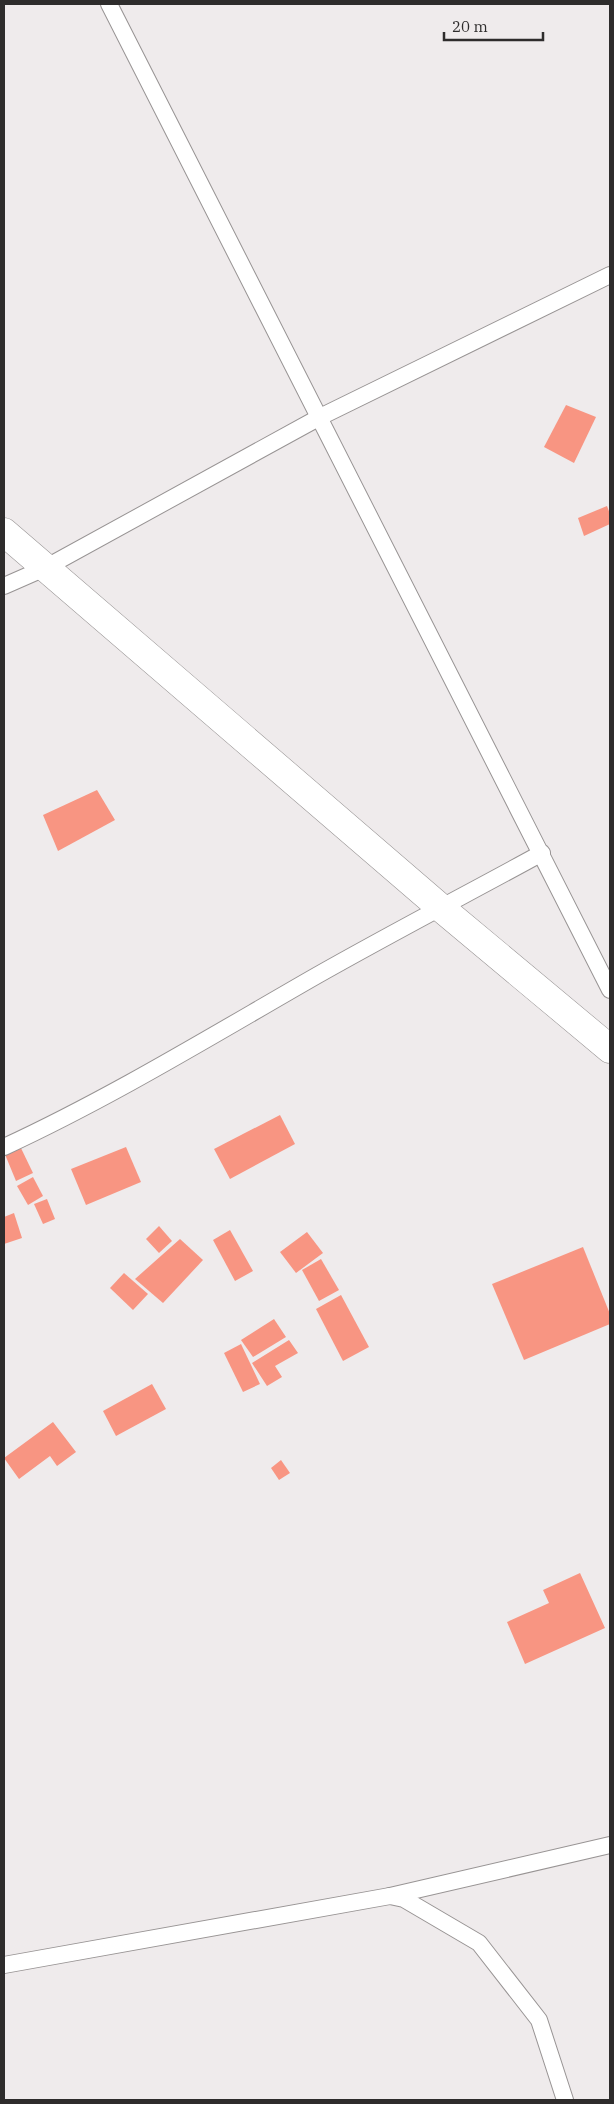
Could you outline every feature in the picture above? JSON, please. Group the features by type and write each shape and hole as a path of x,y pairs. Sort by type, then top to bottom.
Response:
{"street":[{"path":"4,532 441,908 610,1048"}],"lane":[{"path":"108,4 542,853 610,990"},
{"path":"4,586 45,568 320,417 610,275"},
{"path":"4,1147 194,1048 317,976 542,853"},
{"path":"4,1965 390,1896 610,1845"},
{"path":"390,1896 404,1899 479,1943 539,2020 565,2100"}],"building":[{"path":"566,405 596,417 574,463 544,447"},
{"path":"607,506 610,514 610,524 584,536 578,518"},
{"path":"97,790 115,820 58,851 43,815"},
{"path":"280,1115 295,1144 230,1179 214,1149"},
{"path":"19,1144 33,1173 16,1181 4,1152"},
{"path":"126,1147 141,1182 86,1205 71,1169"},
{"path":"33,1177 43,1196 28,1205 17,1186"},
{"path":"47,1199 55,1219 43,1224 34,1204"},
{"path":"14,1213 22,1238 4,1244 4,1217"},
{"path":"159,1226 172,1241 159,1253 146,1239"},
{"path":"230,1230 253,1271 235,1281 213,1240"},
{"path":"307,1232 323,1253 296,1273 280,1252"},
{"path":"180,1239 203,1260 163,1303 135,1279"},
{"path":"583,1247 610,1314 610,1324 524,1360 492,1284"},
{"path":"321,1259 339,1290 319,1301 302,1270"},
{"path":"124,1273 148,1294 133,1310 110,1288"},
{"path":"341,1295 369,1347 343,1361 316,1309"},
{"path":"274,1319 286,1337 253,1357 241,1340"},
{"path":"289,1340 298,1353 275,1366 282,1377 267,1386 252,1363"},
{"path":"241,1344 260,1384 243,1392 224,1353"},
{"path":"152,1384 166,1409 116,1436 103,1411"},
{"path":"53,1422 76,1452 57,1466 50,1456 19,1479 4,1458"},
{"path":"281,1460 290,1473 279,1480 271,1468"},
{"path":"580,1573 605,1628 525,1664 507,1622 549,1603 543,1590"}]}
